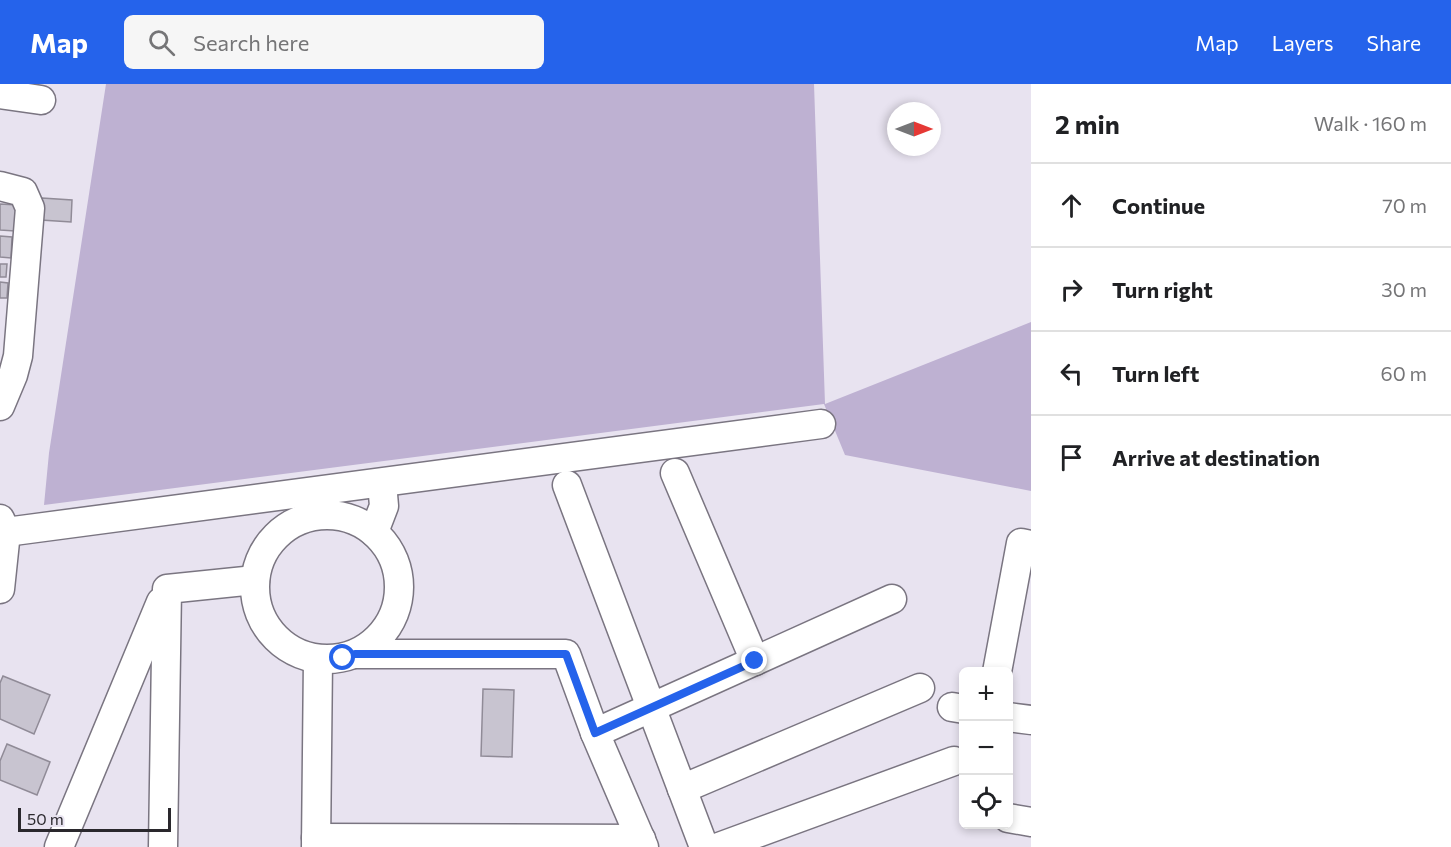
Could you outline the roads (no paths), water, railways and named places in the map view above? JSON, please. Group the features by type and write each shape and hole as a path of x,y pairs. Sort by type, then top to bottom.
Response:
{"street":[{"path":"0,94 41,100"},
{"path":"0,186 23,192 30,208 18,356 14,375 0,406"},
{"path":"0,589 3,526 265,498 821,424"},
{"path":"675,473 755,661"},
{"path":"374,532 384,506 382,483"},
{"path":"567,485 704,847"},
{"path":"265,498 266,521 275,537"},
{"path":"318,659 316,842 643,843 595,733 566,654 355,654 328,660 298,654 274,637 259,612 255,580 262,556 275,537 292,523 322,514 352,519 374,532 388,548 395,562 399,593 396,608 382,635 355,654"},
{"path":"998,667 1021,543 1031,545"},
{"path":"166,589 255,580"},
{"path":"59,847 166,589"},
{"path":"163,847 166,589"},
{"path":"595,733 892,599"},
{"path":"682,789 920,688"},
{"path":"1013,718 1031,720"},
{"path":"719,847 954,761"},
{"path":"1013,820 1031,822"}]}
